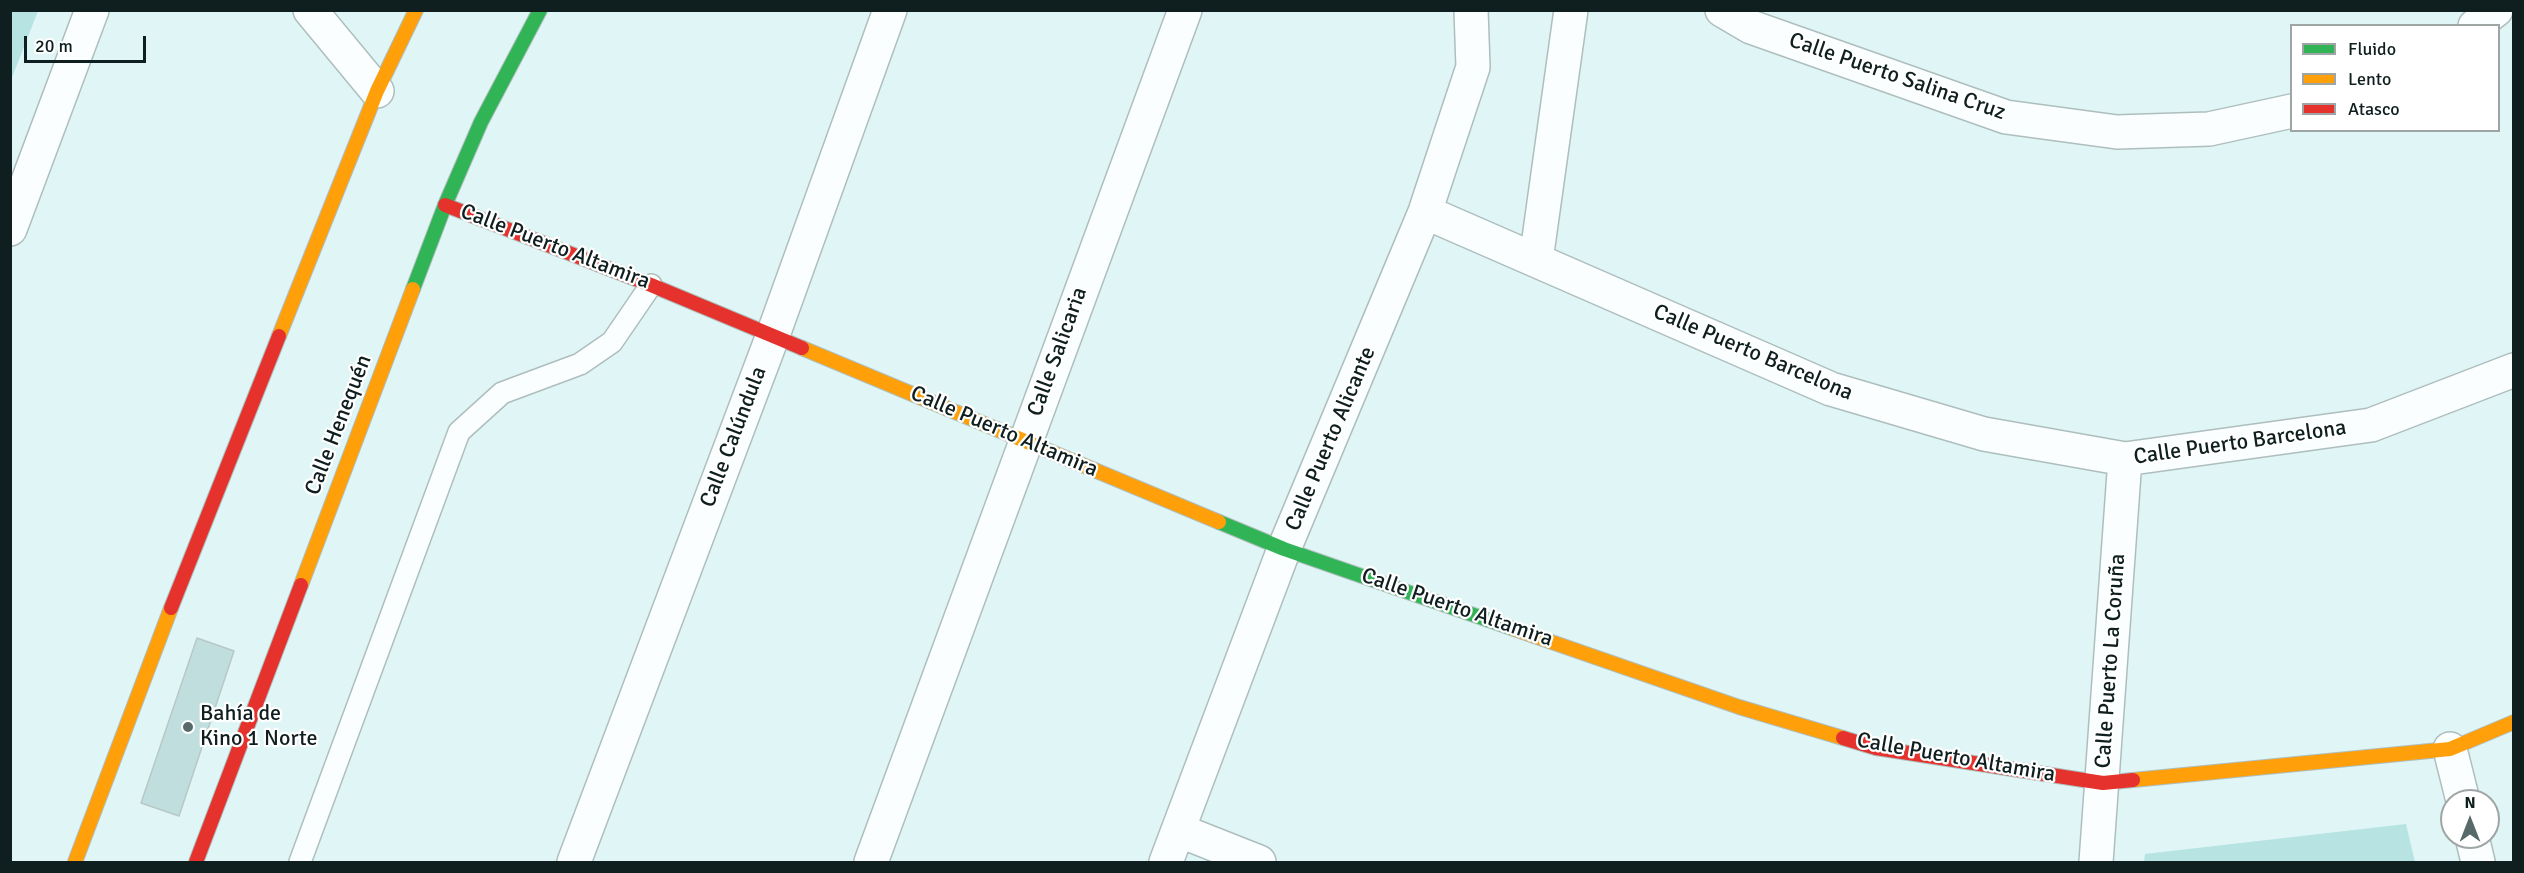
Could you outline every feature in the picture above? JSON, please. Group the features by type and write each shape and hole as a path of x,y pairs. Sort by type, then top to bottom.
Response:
{"street":[{"path":"10,229 92,10"},
{"path":"310,10 377,91"},
{"path":"75,862 176,594 377,91 416,10"},
{"name":"Calle Henequén","path":"196,862 445,205 481,122 540,10"},
{"name":"Calle Calúndula","path":"574,862 773,335 890,10"},
{"name":"Calle Salicaria","path":"871,862 1185,10"},
{"name":"Calle Puerto Alicante","path":"1166,862 1284,549 1425,212 1473,67 1471,10"},
{"path":"1536,260 1571,10"},
{"name":"Calle Puerto Salina Cruz","path":"1722,10 1751,27 2006,117 2117,132 2209,129 2290,111"},
{"path":"2478,24 2496,10"},
{"name":"Calle Puerto Altamira","path":"445,205 773,335 1284,549 1573,647 1739,707 1876,748 2103,783 2450,749 2514,722"},
{"name":"Calle Puerto Barcelona","path":"1425,212 1831,389 1984,434 2125,459 2371,425 2514,370"},
{"name":"Calle Puerto La Coruña","path":"2096,862 2125,459"},
{"path":"2450,749 2460,789"},
{"path":"1178,830 1260,862"}],"lane":[{"path":"300,862 459,432 502,393 580,364 612,342 651,285"}],"shaded area":[{"path":"10,11 38,11 11,80"},
{"path":"2406,824 2415,862 2144,862 2145,854"}],"building":[{"name":"Bahía de Kino 1 Norte","path":"197,638 234,651 179,816 141,803"}],"traffic: fast":[{"path":"413,289 445,205 481,122 540,10"},
{"path":"1219,522 1284,549 1514,629"}],"traffic: slow":[{"path":"279,336 377,91 416,10"},
{"path":"301,585 413,289"},
{"path":"802,348 1219,522"},
{"path":"75,862 171,608"},
{"path":"1514,629 1739,707 1843,738"},
{"path":"2133,780 2450,749 2514,722"}],"traffic: jam":[{"path":"445,205 651,285 802,348"},
{"path":"171,608 279,336"},
{"path":"196,862 301,585"},
{"path":"1843,738 1876,748 2103,783 2133,780"}],"place":[{"name":"Bahía de Kino 1 Norte","path":"188,727"}]}
